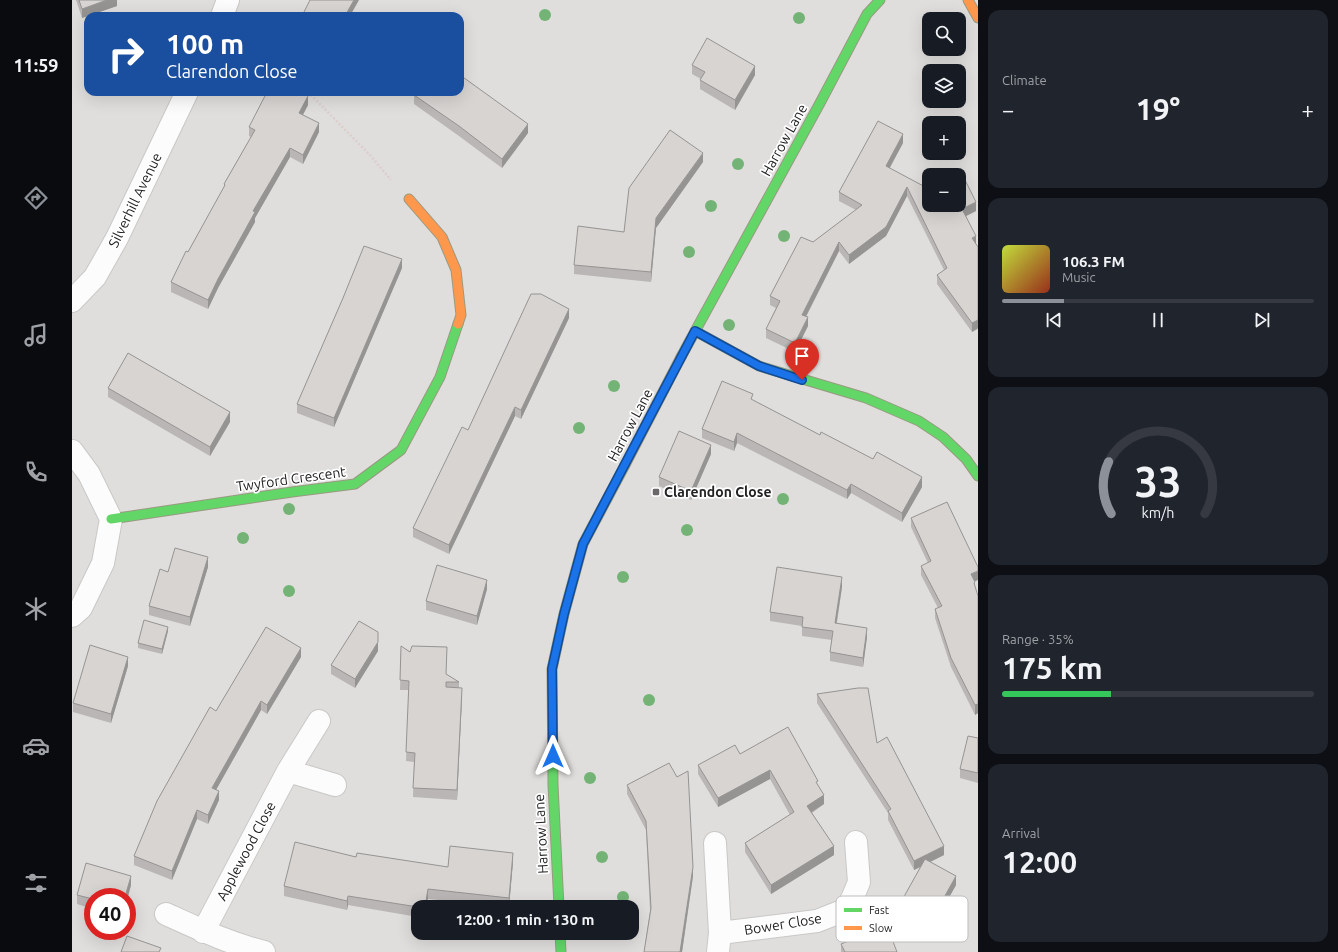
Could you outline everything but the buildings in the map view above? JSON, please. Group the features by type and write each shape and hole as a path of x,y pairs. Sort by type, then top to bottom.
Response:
{"main road":[{"name":"Harrow Lane","path":"559,900 553,785 552,669 564,614 583,544 695,331 867,14 880,0"},
{"path":"968,0 978,18"},
{"name":"Twyford Crescent","path":"111,518 355,484 401,450 440,377 461,315 456,270 442,237 409,200"},
{"path":"695,331 759,366 866,398 919,421 943,437 966,458 978,476"},
{"path":"560,940 561,952"}],"street":[{"path":"224,12 228,0"},
{"name":"Silverhill Avenue","path":"72,301 95,277 117,238 185,96"},
{"path":"72,451 90,474 111,518 104,563 81,608 72,616"},
{"name":"Applewood Close","path":"203,932 288,771 318,721"},
{"path":"288,771 336,785"},
{"name":"Bower Close","path":"853,896 859,882 856,842"},
{"name":"Bower Close","path":"715,843 719,942 817,921 836,914"},
{"path":"166,914 203,932 236,945 264,952"}],"path":[{"path":"312,96 369,154 409,200"}],"shaded area":[{"path":"72,0 978,0 978,952 72,952"}],"traffic: fast":[{"path":"681,357 867,14 880,0"},
{"path":"111,519 355,484 401,450 440,377 458,324"},
{"path":"695,331 759,366 866,398 919,421 943,437 966,459 978,476"},
{"path":"559,900 553,785 552,669 564,614 583,544 625,465"},
{"path":"560,940 561,952"}],"traffic: slow":[{"path":"968,0 978,18"},
{"path":"409,199 442,237 456,270 461,315 458,324"},
{"path":"625,465 681,357"}],"place":[{"name":"Clarendon Close","path":"656,492"}],"route":[{"path":"553,756 552,669 564,614 583,544 695,331 759,366 802,380"}]}
